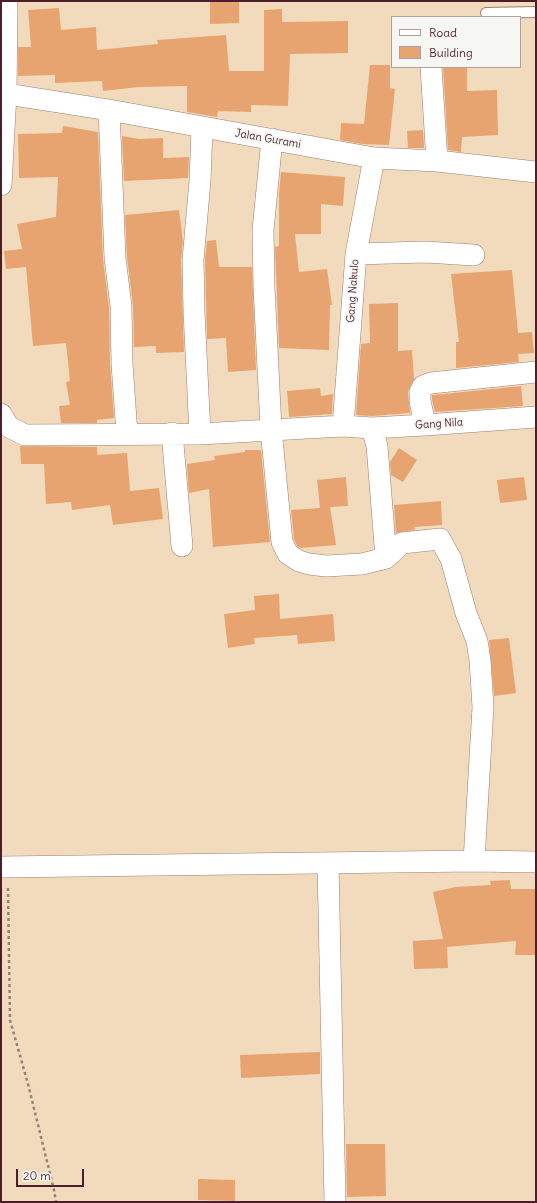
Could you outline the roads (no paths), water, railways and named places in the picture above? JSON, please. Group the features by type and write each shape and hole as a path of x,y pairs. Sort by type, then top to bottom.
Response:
{"street":[{"path":"1,185 7,1"},
{"path":"431,68 437,161"},
{"name":"Jalan Gurami","path":"4,93 108,110 374,158 437,161 536,172"},
{"path":"108,110 115,258 121,306 122,364 127,434"},
{"path":"200,434 193,260 200,181 202,128"},
{"path":"272,139 263,230 266,365 282,542 288,554 304,562 326,566 362,564 386,558 402,543 440,539 452,559 477,642 480,660 483,707 474,861"},
{"name":"Gang Nakulo","path":"343,426 356,254 374,158"},
{"path":"356,254 425,252 474,255"},
{"path":"425,425 420,401 420,392 423,386 431,383 536,372"},
{"name":"Gang Nila","path":"1,414 9,427 25,435 200,434 343,426 372,428 536,417"},
{"path":"372,428 377,446 386,558"},
{"path":"172,433 182,546"},
{"path":"4,867 474,861 536,862"},
{"path":"328,863 335,1202"}],"lane":[{"path":"486,13 536,12"}]}
